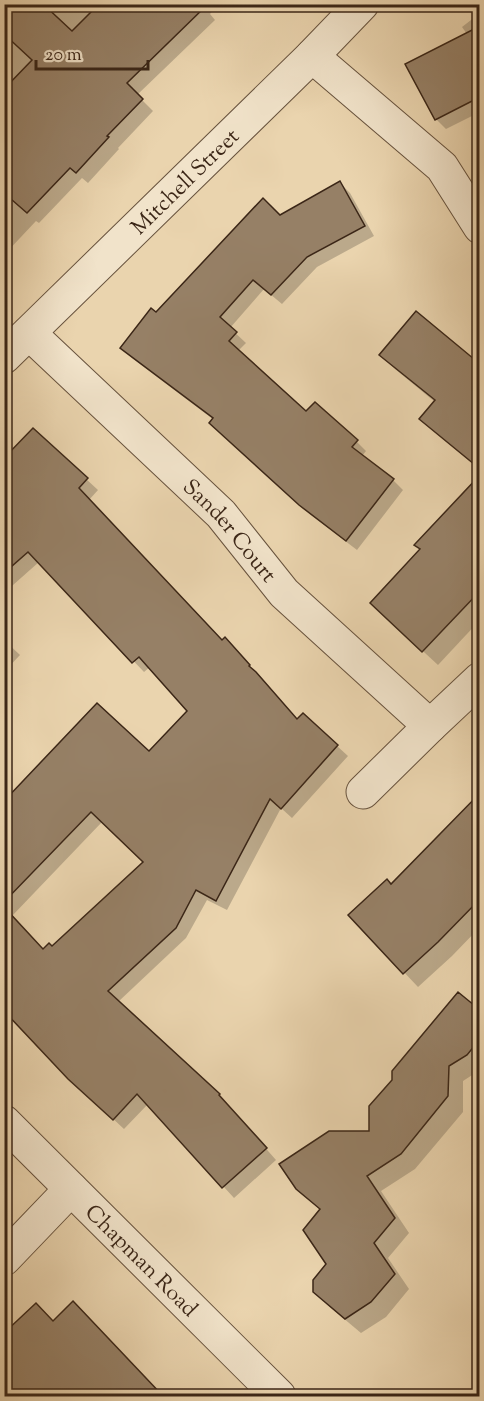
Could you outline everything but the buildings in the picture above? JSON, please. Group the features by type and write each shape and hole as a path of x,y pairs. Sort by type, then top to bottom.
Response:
{"street":[{"name":"Mitchell Street","path":"4,357 312,56 362,4"},
{"path":"312,56 442,167 480,227"},
{"name":"Sander Court","path":"29,333 221,514 284,592 430,726"},
{"path":"363,792 480,679"},
{"name":"Chapman Road","path":"4,1122 279,1396"},
{"path":"4,1259 71,1189"}]}
